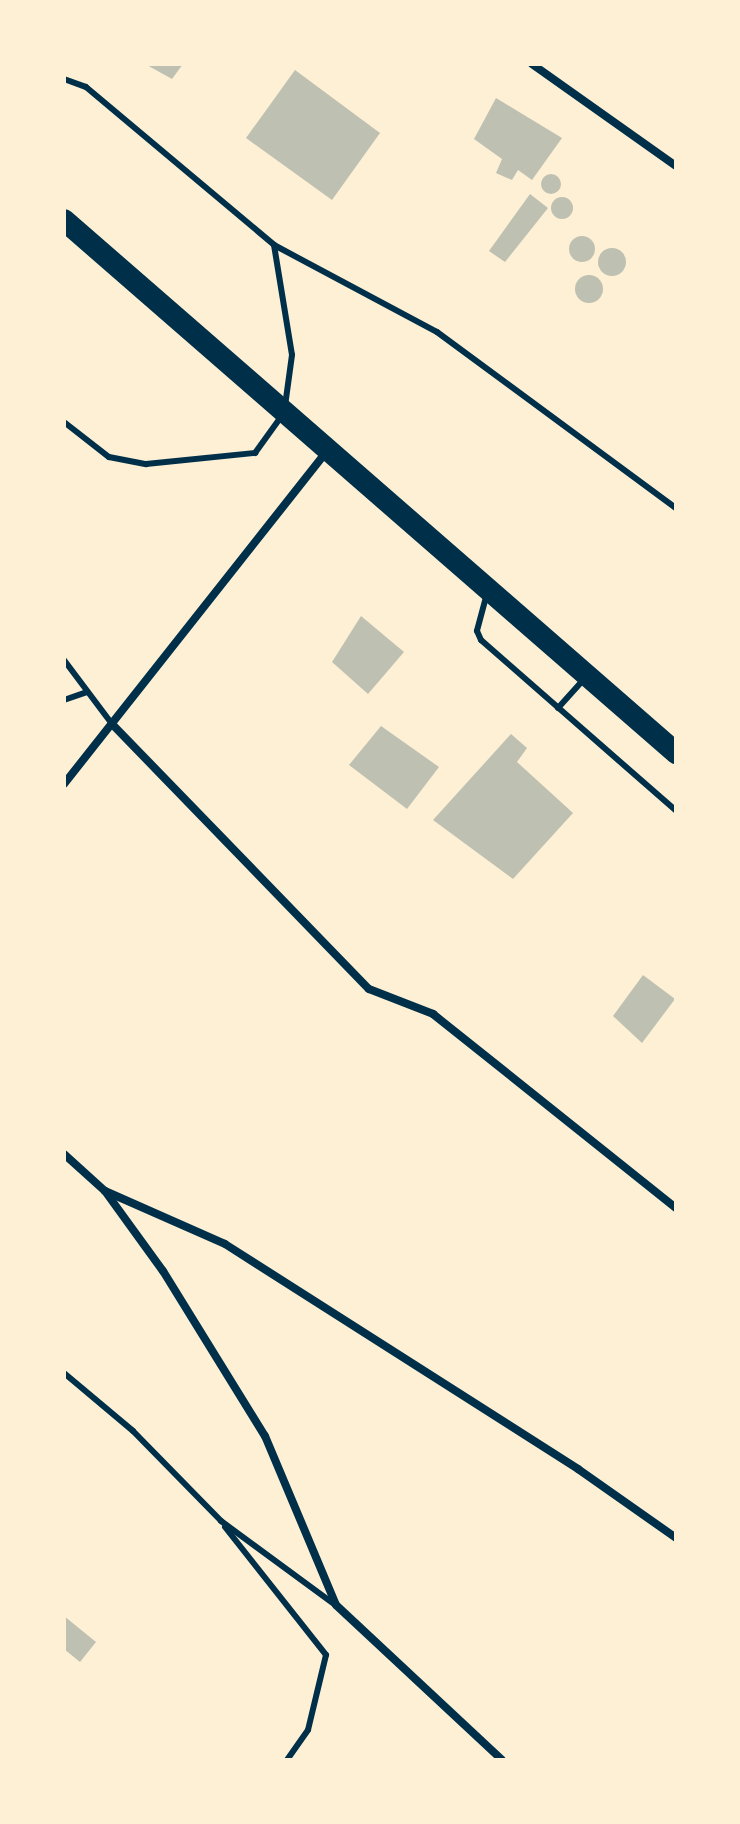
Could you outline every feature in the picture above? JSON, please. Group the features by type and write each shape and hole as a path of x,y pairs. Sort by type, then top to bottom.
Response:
{"highway":[{"path":"64,220 676,753"}],"street":[{"path":"532,64 676,166"},
{"path":"64,784 327,450"},
{"path":"112,724 369,989 433,1014 676,1208"},
{"path":"64,1154 105,1191 163,1271 265,1436 336,1605 502,1760"},
{"path":"105,1191 225,1244 578,1469 676,1538"}],"lane":[{"path":"64,79 86,87 274,245 437,332 676,508"},
{"path":"64,422 109,457 146,464 255,453 284,413 292,355 274,245"},
{"path":"488,590 477,631 481,640 676,811"},
{"path":"64,660 112,724"},
{"path":"558,708 587,676"},
{"path":"64,700 87,692"},
{"path":"64,1373 133,1431 221,1521 326,1655 308,1730 287,1760"},
{"path":"221,1521 336,1605"}],"building":[{"path":"145,64 183,64 172,79"},
{"path":"295,70 380,133 332,200 246,138"},
{"path":"496,98 562,138 532,180 518,170 512,180 496,173 502,159 474,139"},
{"path":"551,174 558,177 561,184 558,191 551,194 544,191 541,184 544,177"},
{"path":"530,194 548,208 505,262 489,251"},
{"path":"558,197 566,197 573,208 566,219 558,219 551,212 551,204"},
{"path":"582,236 591,240 595,249 591,258 582,262 573,258 569,249 573,240"},
{"path":"612,248 622,252 626,262 622,272 612,276 602,272 598,262 602,252"},
{"path":"589,275 599,279 603,289 599,299 589,303 579,299 575,289 579,279"},
{"path":"361,616 404,652 368,694 332,662"},
{"path":"381,726 439,767 407,809 349,765"},
{"path":"511,734 527,748 517,762 573,813 513,879 433,820"},
{"path":"643,975 675,999 642,1043 613,1016"},
{"path":"64,1616 96,1642 80,1662 64,1649"}]}
